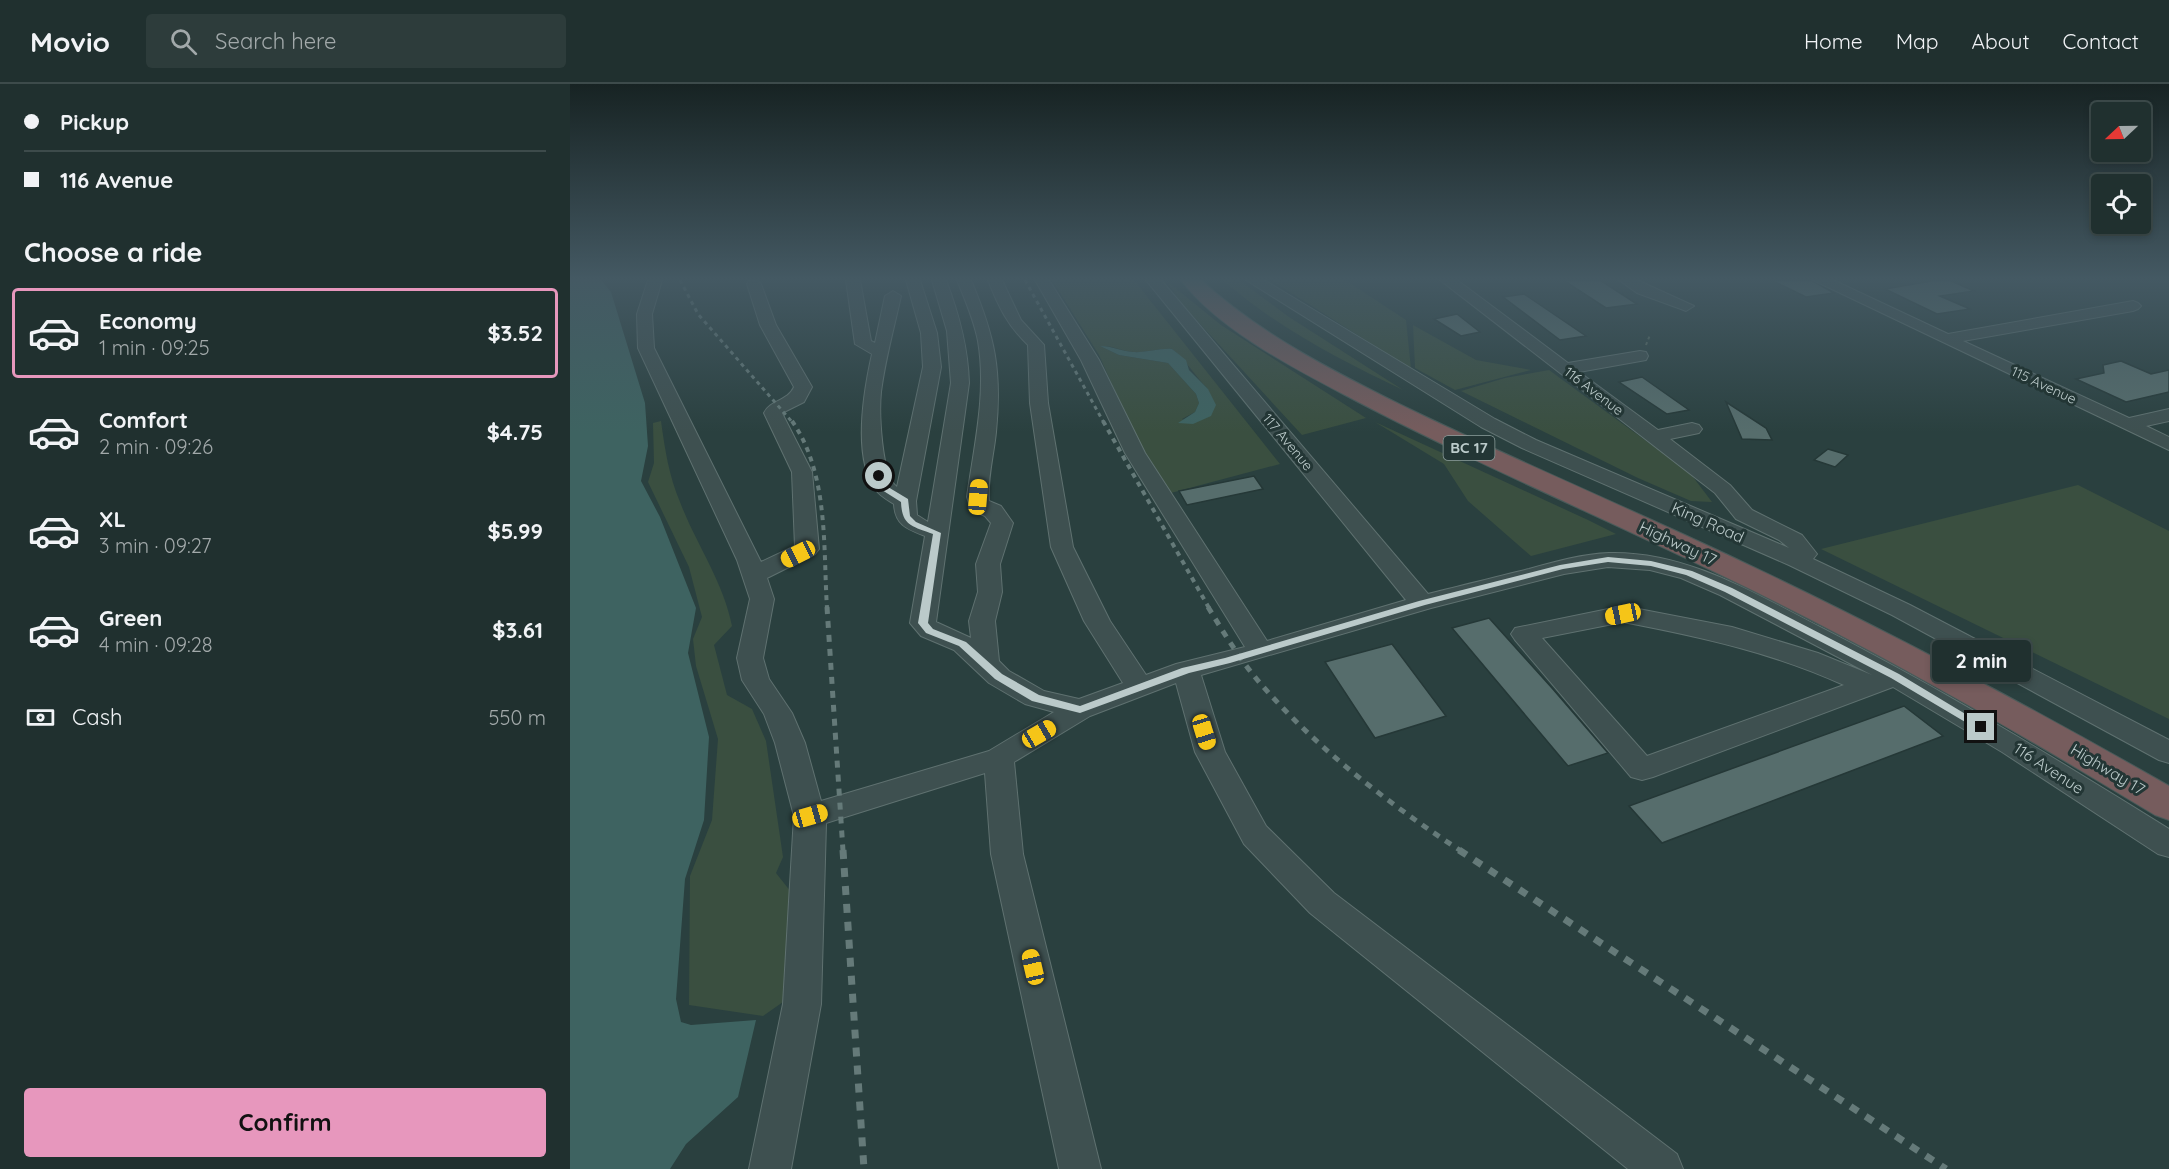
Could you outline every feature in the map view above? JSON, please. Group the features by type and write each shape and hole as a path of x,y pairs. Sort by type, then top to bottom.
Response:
{"highway":[{"name":"Highway 17","path":"1254,331 1310,367 1447,438 1667,537 1856,630 1983,697 2169,805"},
{"name":"Highway 17","path":"1275,331 1328,365 1460,432 1685,531 1875,622 1988,680 2169,782"}],"street":[{"path":"644,331 646,348 754,576 762,599 750,658 756,680 778,713 790,743 810,816 802,1004 770,1169"},
{"path":"754,576 807,549 802,472 773,413 774,410 798,398 803,387 771,331"},
{"path":"861,331 863,344 882,351"},
{"path":"886,331 872,393 873,444 879,476 885,488 905,501"},
{"path":"928,331 932,367 905,501 906,516 913,524 937,533"},
{"path":"956,331 960,364 923,623 930,631 963,644 999,676 1035,698 1080,709"},
{"path":"983,331 989,361 989,380 978,497 979,504 993,511 1002,523 988,564 990,592 982,621 986,663"},
{"path":"1022,331 1032,338 1036,345 1039,404 1062,547 1097,621 1139,686"},
{"path":"1072,331 1090,360 1135,453 1260,651"},
{"name":"117 Avenue","path":"1195,331 1422,603"},
{"name":"King Road","path":"1336,331 1488,423 1529,444 1797,560 2009,666 2169,753"},
{"name":"116 Avenue","path":"1514,331 1723,489 1738,509 1749,518 1783,531 1800,543 1805,555 1797,560"},
{"name":"115 Avenue","path":"1929,331 2169,444"},
{"path":"1946,339 1993,331"},
{"path":"1565,369 1640,356"},
{"path":"2127,424 2169,415"},
{"path":"1654,437 1692,429"},
{"name":"116 Avenue","path":"810,816 999,758 1080,709 1186,670 1260,651 1422,603 1563,567 1608,560 1651,564 1689,573 1729,590 1895,676 2012,745 2169,845"},
{"path":"1869,686 1809,659 1734,636 1623,614 1524,634 1642,769 1869,686 1895,676"},
{"path":"1186,670 1210,752 1255,834 1322,903 1662,1169"},
{"path":"999,758 1007,854 1080,1169"}],"green space":[{"path":"1084,331 1174,331 1280,464 1167,494 1142,452 1099,355","holes":["1100,346 1133,352 1172,349 1208,389 1193,424 1182,419 1195,412 1199,403 1196,394 1168,363 1119,355"]},
{"path":"1206,331 1230,331 1366,418 1302,435"},
{"path":"1291,331 1310,331 1403,390 1356,367"},
{"path":"1351,331 1407,331 1411,369"},
{"path":"1413,331 1423,331 1476,360 1531,370 1455,390 1415,368"},
{"path":"1549,370 1690,473 1712,502 1691,501 1638,478 1461,391 1505,378"},
{"path":"661,421 668,463 676,492 728,609 732,626 714,645 727,695 752,709 766,741 783,857 776,873 791,892 783,1002 763,1016 689,1005 690,876 712,820 718,739 696,666 693,639 702,617 689,567 648,482 654,463 653,423"},
{"path":"1375,422 1616,534 1531,556 1468,501 1444,464"},
{"path":"2078,485 2169,531 2169,719 1821,549"}],"water":[{"path":"570,331 623,331 645,403 648,446 641,481 660,517 696,608 688,653 709,737 704,820 685,879 676,999 681,1022 691,1025 756,1020 738,1097 686,1144 670,1169 570,1169"},
{"path":"1100,346 1133,352 1172,349 1186,360 1189,370 1208,389 1216,405 1211,416 1193,424 1178,423 1195,412 1199,403 1196,394 1168,363 1119,355"}],"building":[{"path":"1452,331 1480,332 1461,336"},
{"path":"1548,331 1578,331 1586,336 1560,340"},
{"path":"2121,361 2151,374 2169,370 2169,392 2126,402 2076,379 2104,373 2103,365"},
{"path":"1642,377 1689,410 1667,414 1619,382"},
{"path":"1726,402 1766,428 1772,440 1742,439"},
{"path":"1828,449 1848,455 1835,467 1814,460"},
{"path":"1254,476 1263,489 1187,505 1179,491"},
{"path":"1489,618 1608,753 1568,766 1452,628"},
{"path":"1392,644 1446,716 1375,738 1325,662"},
{"path":"1904,706 1943,736 1662,843 1629,806"}],"railway":[{"path":"712,331 793,423"},
{"path":"1053,331 1104,423"},
{"path":"792,421 813,464 818,487 824,536 827,608"},
{"path":"1103,421 1209,608"},
{"path":"827,607 843,851"},
{"path":"1208,607 1232,646 1253,674 1305,730 1381,795 1461,851"},
{"path":"843,850 864,1169"},
{"path":"1459,850 1946,1169"}],"route":[{"path":"879,476 885,488 905,501 906,516 913,524 937,533 923,623 930,631 963,644 999,676 1035,698 1080,709 1186,670 1227,661 1422,603 1563,567 1608,560 1651,564 1689,573 1729,590 1895,676 1981,727"}]}
